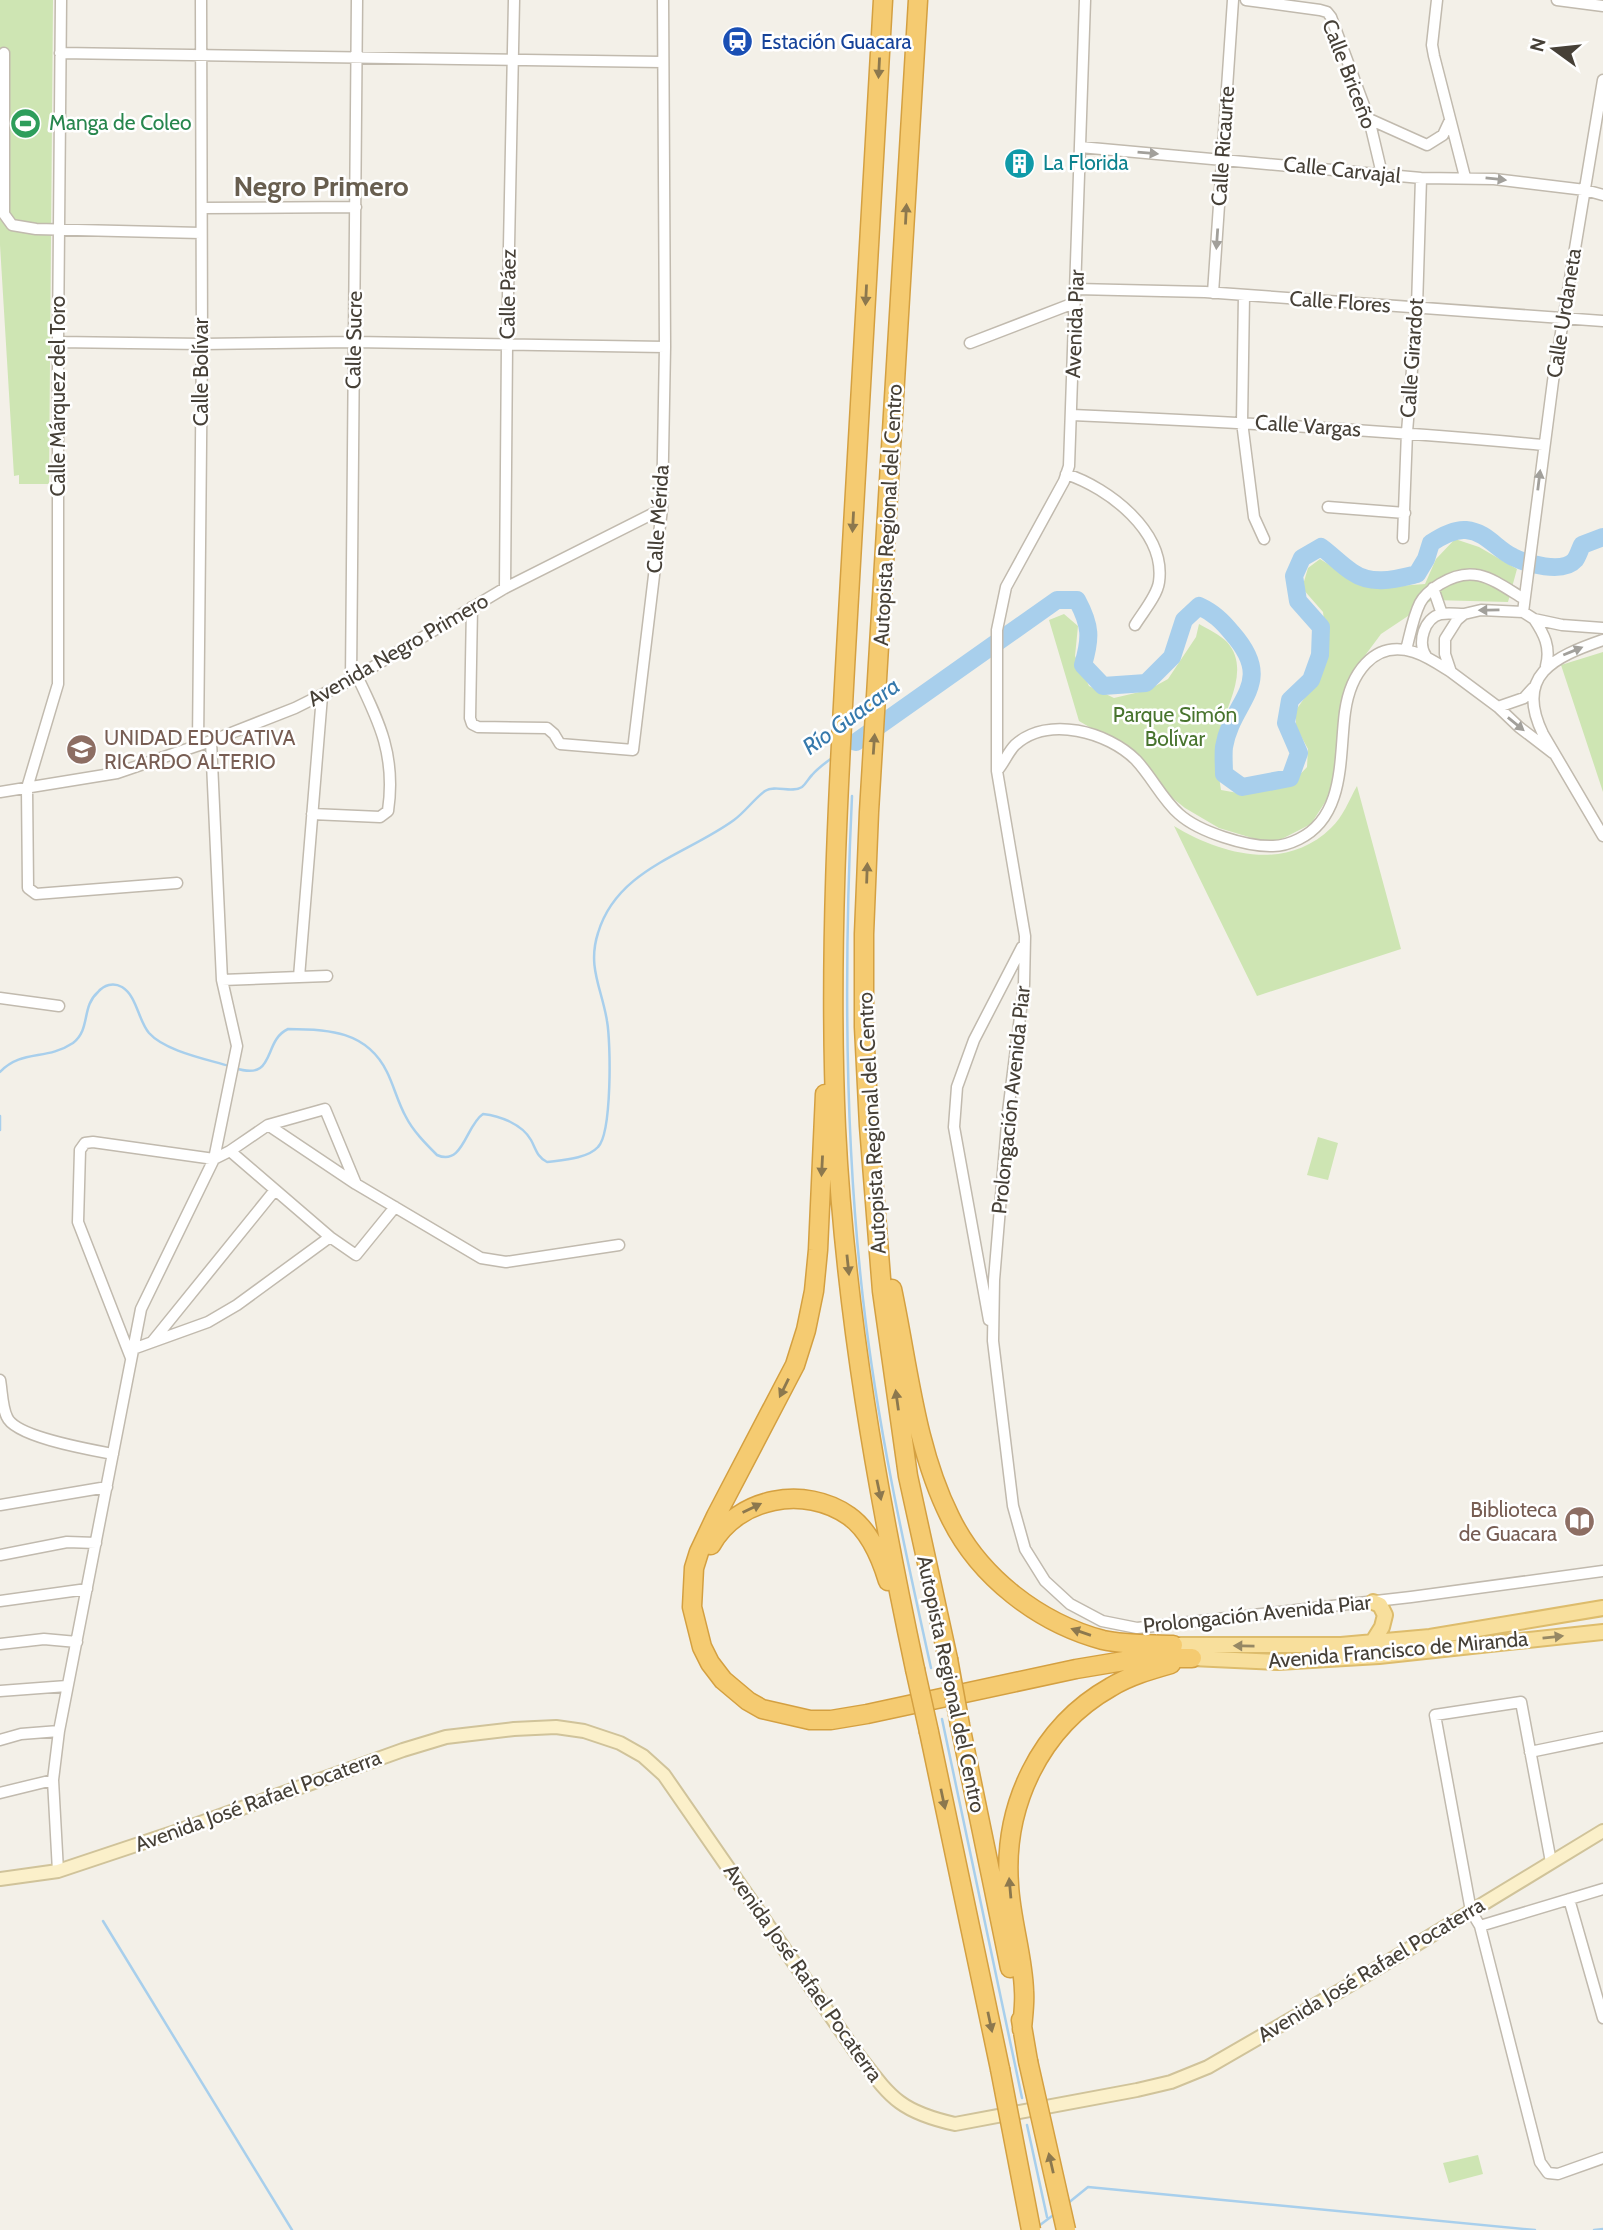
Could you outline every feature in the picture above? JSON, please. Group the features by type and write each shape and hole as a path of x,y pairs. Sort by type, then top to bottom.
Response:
{"highway":[{"name":"Autopista Regional del Centro","path":"883,0 837,813 834,903 836,1130 857,1360 873,1465 1000,2069 1031,2230"},
{"name":"Autopista Regional del Centro","path":"918,0 869,812 864,974 869,1126 882,1291 908,1476 948,1659 1028,2061 1066,2230"},
{"path":"913,88 922,56 926,0"},
{"path":"834,903 825,943 826,1081 814,1291 795,1365 699,1552 694,1568 692,1607 702,1647 723,1680 737,1693 762,1709 810,1720 831,1720 867,1714 1064,1671 1142,1658 1192,1658"},
{"path":"869,1126 888,1267 914,1402 928,1459 949,1515 959,1533 972,1553 1004,1586 1039,1613 1077,1632 1107,1641 1173,1645"},
{"path":"915,1668 882,1564 867,1534 850,1516 826,1505 804,1500 772,1500 740,1514 715,1538 701,1568 697,1589 703,1630 711,1652 723,1670 754,1694 775,1704 819,1710 843,1709 1102,1655 1173,1645"},
{"path":"1022,2028 1024,1991 1009,1885 1008,1851 1015,1807 1027,1776 1059,1729 1110,1687 1146,1671 1192,1658"}],"main road":[{"path":"1372,1643 1382,1627 1385,1615 1380,1605 1373,1602"},
{"name":"Avenida Francisco de Miranda","path":"1173,1645 1341,1646 1430,1637 1599,1608"},
{"name":"Avenida Francisco de Miranda","path":"1192,1658 1278,1662 1366,1657 1603,1632"}],"street":[{"name":"Calle Márquez del Toro","path":"61,0 58,684 27,788 28,888 36,894 177,883"},
{"name":"Calle Bolívar","path":"198,745 202,344 201,0"},
{"name":"Calle Sucre","path":"354,678 353,342 357,0"},
{"name":"Calle Páez","path":"505,588 514,0"},
{"name":"Calle Mérida","path":"472,607 472,724 478,727 547,728 560,744 633,750 662,509 663,0"},
{"name":"Avenida Piar","path":"998,667 997,631 1006,587 1066,474 1071,449 1085,0"},
{"name":"Calle Ricaurte","path":"1213,293 1233,0"},
{"name":"Calle Briceño","path":"1246,0 1327,12 1331,17 1369,120 1382,174"},
{"path":"1437,0 1432,45 1465,177"},
{"path":"1557,0 1603,6"},
{"path":"4,53 4,214 7,220 16,227 59,230 201,233"},
{"path":"60,53 662,62"},
{"name":"Calle Urdaneta","path":"1522,612 1543,444 1603,79"},
{"path":"1369,120 1427,145 1443,135 1450,120"},
{"name":"Calle Carvajal","path":"1080,147 1421,178 1465,177 1584,190 1603,195"},
{"name":"Calle Girardot","path":"1403,538 1407,432 1417,307 1421,178"},
{"path":"202,208 356,207"},
{"name":"Calle Flores","path":"1076,289 1213,293 1563,316 1603,321"},
{"path":"1244,295 1242,422 1254,517 1264,539"},
{"path":"970,343 1074,303"},
{"path":"58,342 353,342 664,347"},
{"name":"Calle Vargas","path":"1072,415 1407,432 1543,444"},
{"path":"1066,474 1087,481 1114,500 1144,528 1155,544 1160,565 1159,585 1136,625"},
{"path":"1328,507 1405,513"},
{"name":"Avenida Negro Primero","path":"0,792 117,772 211,741 321,696 505,588 662,509"},
{"path":"1406,650 1421,601 1433,588 1455,575 1473,574 1524,595"},
{"path":"1433,588 1442,614"},
{"path":"1426,657 1421,645 1423,634 1430,621 1442,614 1464,614 1481,610 1522,612 1534,619 1576,627 1603,628"},
{"path":"1451,672 1445,654 1445,639 1448,630 1464,614"},
{"path":"1534,619 1545,635 1549,656 1532,697 1536,720 1603,836"},
{"path":"1545,667 1565,653 1603,640"},
{"path":"997,771 1014,746 1032,735 1062,729 1096,735 1125,750 1138,762 1179,814 1200,828 1246,842 1272,846 1289,844 1310,834 1326,816 1337,789 1344,745 1345,711 1356,676 1364,663 1372,657 1382,652 1406,650 1426,657 1451,672 1553,753"},
{"name":"Prolongación Avenida Piar","path":"998,667 997,771 1025,936 974,1040 957,1087 954,1127 993,1341 1013,1506 1025,1549 1045,1581 1070,1604 1102,1621 1137,1628 1373,1602 1603,1571"},
{"path":"312,814 380,817 388,811 390,766 387,747 378,720 354,678"},
{"path":"1498,707 1524,698 1535,686"},
{"path":"299,977 321,696"},
{"path":"999,730 1006,741 1014,746"},
{"path":"58,1871 52,1780 58,1731 141,1308 214,1159 237,1046 222,980 211,741"},
{"name":"Prolongación Avenida Piar","path":"993,1341 993,1280 1008,1112 1024,985 1023,943"},
{"path":"222,980 327,976"},
{"path":"0,998 60,1006"},
{"path":"132,1353 78,1222 80,1150 85,1143 214,1159 268,1125 325,1109 356,1184"},
{"path":"268,1125 356,1184 481,1258 506,1262 619,1245"},
{"path":"230,1151 330,1237 356,1255 395,1207"},
{"path":"151,1343 275,1190"},
{"path":"132,1353 208,1322 237,1306 330,1237"},
{"path":"0,1380 4,1420 44,1439 113,1454"},
{"path":"0,1505 107,1487"},
{"path":"0,1555 67,1542 96,1543"},
{"path":"0,1601 87,1589"},
{"path":"0,1644 44,1639 77,1642"},
{"path":"0,1691 67,1686"},
{"path":"1551,1862 1521,1702 1435,1715 1471,1911 1480,1926 1540,2162 1548,2174 1558,2174 1603,2158"},
{"name":"Avenida José Rafael Pocaterra","path":"0,1879 58,1871 178,1831 390,1754 446,1737 514,1728 556,1727 584,1731 620,1743 643,1756 664,1775 855,2050 886,2090 905,2108 956,2124 1149,2087 1171,2082 1208,2067 1326,1999 1603,1831"},
{"path":"0,1740 21,1734 58,1731"},
{"path":"1530,1752 1603,1737"},
{"path":"0,1793 52,1780"},
{"path":"1480,1926 1603,1889"},
{"path":"1569,1899 1603,2018"}],"green space":[{"name":"Manga de Coleo","path":"0,0 53,0 49,484 19,484 19,475 14,476 0,245"},
{"name":"Parque Simón Bolívar","path":"1455,539 1479,547 1517,569 1508,602 1432,600 1381,634 1352,673 1340,720 1329,796 1311,824 1272,844 1219,828 1185,808 1165,792 1139,756 1079,721 1049,620 1064,614 1078,626 1075,656 1089,686 1114,698 1148,690 1168,679 1196,637 1199,624 1227,642 1237,663 1235,686 1218,738 1221,790 1238,793 1289,786 1307,767 1308,749 1296,727 1296,710 1322,673 1328,654 1323,612 1302,588 1308,568 1320,559 1372,588 1425,584 1436,559"},
{"path":"1603,652 1603,792 1561,665"},
{"path":"1357,786 1401,949 1257,996 1174,826 1212,845 1233,851 1274,854 1294,850 1313,842 1335,824"},
{"path":"1318,1137 1338,1143 1328,1180 1307,1175"},
{"path":"1478,2155 1483,2174 1449,2183 1443,2163"}],"waterway":[{"name":"Río Guacara","path":"856,742 1057,600 1077,600 1088,632 1083,665 1103,686 1146,683 1172,657 1184,620 1199,606 1213,614 1228,629 1245,651 1251,666 1248,691 1228,730 1224,747 1224,774 1242,787 1290,778 1299,753 1286,723 1290,700 1311,680 1320,655 1321,627 1298,601 1294,576 1302,558 1321,547 1360,576 1384,580 1417,574 1431,543 1457,531 1466,530 1480,534 1519,560 1554,567 1569,564 1576,558 1582,545 1603,537"},
{"name":"Río Guacara","path":"849,746 856,742"},
{"name":"Río Guacara","path":"235,1068 257,1070 268,1058 280,1035 288,1029 318,1030 345,1035 369,1048 379,1058 409,1122 437,1155 453,1155 483,1114 503,1119 522,1129 539,1155 547,1162 588,1154 598,1147 603,1138 608,1107 608,1032 594,957 598,933 607,911 637,878 734,820 765,791 802,787 832,758"},
{"path":"852,796 847,1048 857,1236 869,1346 884,1439 931,1668"},
{"name":"Río Guacara","path":"0,1072 17,1060 53,1052 73,1043 82,1031 89,1004 109,985 119,985 127,991 145,1028 156,1039 186,1054 229,1066"},
{"name":"Río Guacara","path":"0,1116 0,1130"},
{"path":"942,1719 1022,2098"},
{"path":"103,1921 292,2230"},
{"path":"1027,2125 1047,2217"},
{"path":"1067,2204 1088,2187 1535,2230"},
{"path":"1036,2228 1056,2213"},
{"path":"1594,2230 1603,2229"}],"place":[{"name":"Estación Guacara","path":"738,42"},
{"name":"Manga de Coleo","path":"26,123"},
{"name":"La Florida","path":"1020,163"},
{"name":"UNIDAD EDUCATIVA RICARDO ALTERIO","path":"81,750"},
{"name":"Biblioteca de Guacara","path":"1580,1522"}],"district":[{"name":"Negro Primero","path":"321,186"}]}
